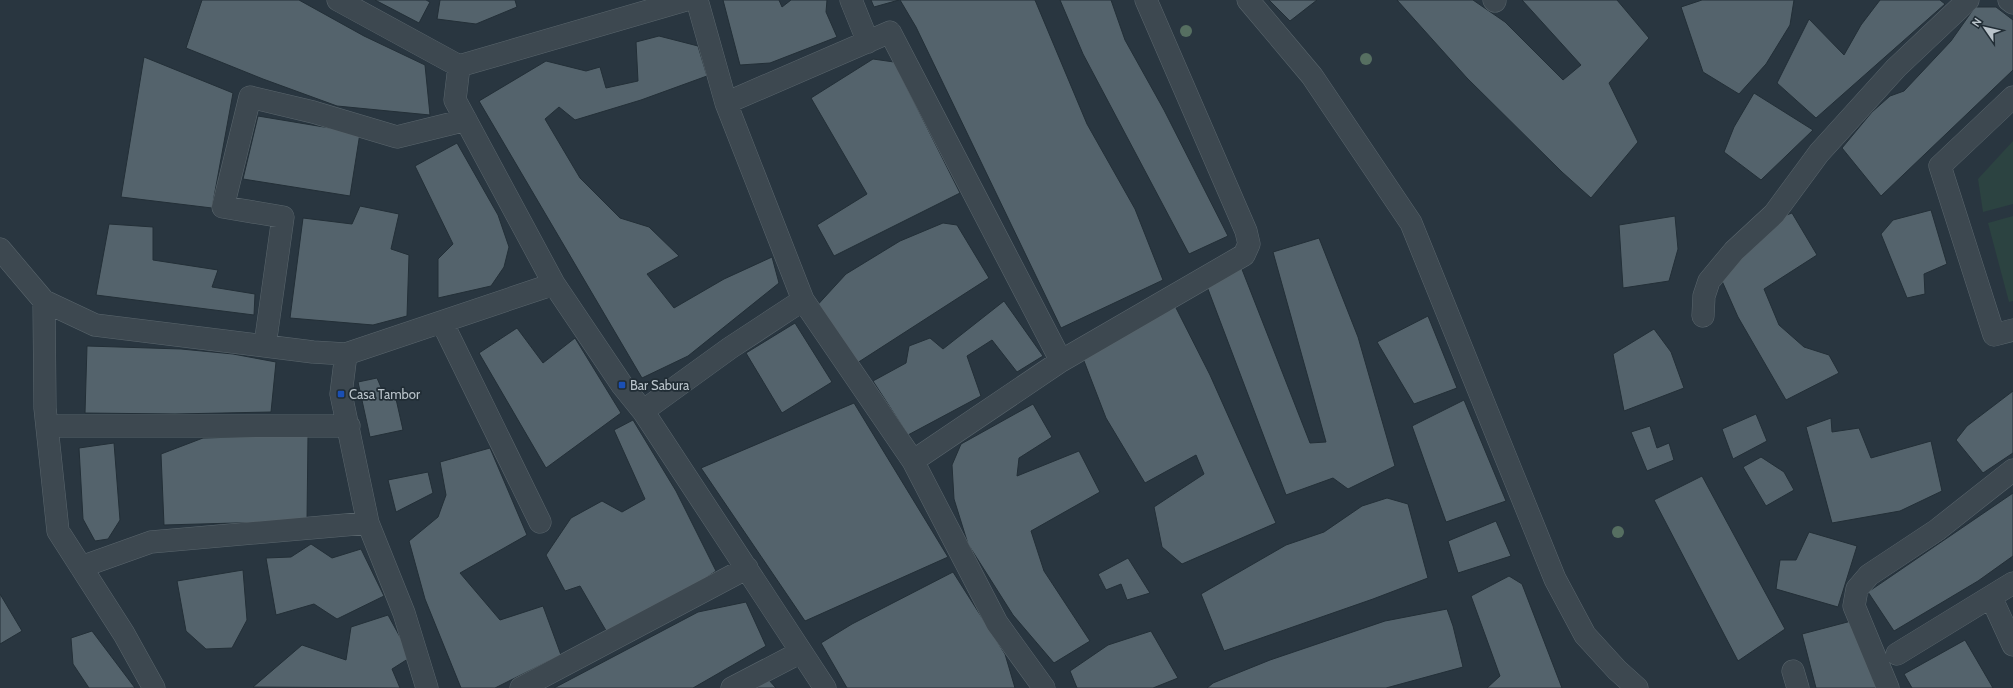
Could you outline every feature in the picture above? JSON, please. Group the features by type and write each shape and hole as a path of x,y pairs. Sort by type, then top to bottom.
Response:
{"street":[{"path":"338,0 459,66 686,0"},
{"path":"697,0 726,103 803,300 913,460 997,623 1044,688"},
{"path":"851,0 868,42"},
{"path":"913,460 1061,360 1244,255 1249,244 1246,231 1146,0"},
{"path":"1248,0 1312,76 1411,223 1555,579 1585,635 1617,670 1637,688"},
{"path":"1703,316 1704,296 1709,281 1734,251 1774,214 1819,153 1896,68 1968,0"},
{"path":"2008,0 2013,3"},
{"path":"726,103 890,32 1061,360"},
{"path":"459,66 455,100 554,284 622,385 643,411 825,688"},
{"path":"265,345 283,217 223,207 250,97 313,112 397,137 466,120"},
{"path":"2013,97 1940,166 1994,334 2013,330"},
{"path":"0,249 44,301 95,325 313,352 346,354 554,284"},
{"path":"643,411 730,348 803,300"},
{"path":"44,301 45,408 58,532 124,634 154,688"},
{"path":"442,322 540,522"},
{"path":"346,354 341,394 368,523 404,613 427,688"},
{"path":"47,426 348,426"},
{"path":"1888,688 1854,606 1857,589 1868,575 1936,530 2013,470"},
{"path":"81,567 152,542 368,523"},
{"path":"521,688 747,568"},
{"path":"1897,654 2013,583"},
{"path":"1992,596 2013,645"},
{"path":"732,688 801,652"}],"green space":[{"path":"2013,141 2013,204 1983,212 1978,179"},
{"path":"2013,216 2013,301 2009,302 1988,223"}],"building":[{"path":"202,0 299,0 364,36 425,65 430,115 337,106 263,79 186,48"},
{"path":"375,0 426,0 430,2 419,23"},
{"path":"440,0 515,0 517,7 476,24 437,19"},
{"path":"723,0 779,0 782,7 791,0 827,0 826,12 837,37 770,63 740,65"},
{"path":"871,0 899,0 874,7"},
{"path":"900,0 1035,0 1087,124 1135,209 1163,280 1061,328 916,27"},
{"path":"1060,0 1111,0 1125,40 1164,110 1228,236 1189,254 1083,54"},
{"path":"1269,0 1317,0 1290,21"},
{"path":"1397,0 1473,0 1505,22 1563,80 1581,65 1522,0 1617,0 1649,38 1609,83 1638,142 1591,198 1562,172 1467,78"},
{"path":"1702,0 1794,0 1790,25 1766,64 1739,94 1703,72 1681,7"},
{"path":"1880,0 1940,0 1945,4 1816,118 1777,83 1809,19 1844,55 1861,25"},
{"path":"1975,7 1996,7 2013,20 2013,70 1881,196 1842,148 1872,112 1890,96 1904,91 1951,41"},
{"path":"659,36 698,46 707,76 641,100 575,120 559,107 545,119 580,178 620,218 649,227 679,256 647,274 674,308 724,279 772,257 779,283 688,356 642,378 479,101 546,61 586,71 600,67 606,88 638,81 636,42"},
{"path":"144,57 233,93 212,208 121,197"},
{"path":"873,59 894,62 960,193 834,256 817,225 867,194 811,98"},
{"path":"1754,93 1813,130 1761,180 1724,152 1734,127"},
{"path":"258,116 360,133 350,196 243,179"},
{"path":"457,143 498,215 509,247 504,267 491,286 438,298 438,259 453,244 415,166"},
{"path":"360,206 399,214 391,249 409,255 407,316 373,325 290,318 303,218 352,224"},
{"path":"1931,210 1947,264 1924,274 1925,294 1907,298 1881,234 1893,220"},
{"path":"1792,213 1817,255 1764,289 1779,325 1804,347 1829,355 1839,373 1786,400 1738,317 1718,272 1754,227"},
{"path":"1675,216 1678,249 1669,281 1623,288 1619,225"},
{"path":"943,223 957,225 989,278 854,365 812,311 846,274 900,241"},
{"path":"109,224 153,227 153,260 218,270 212,287 255,294 254,315 96,295"},
{"path":"1319,238 1358,337 1395,466 1348,489 1333,478 1286,495 1203,276 1236,254 1310,443 1326,442 1273,252"},
{"path":"1172,300 1210,375 1276,523 1182,564 1162,547 1154,507 1204,474 1196,455 1145,483 1106,418 1079,348"},
{"path":"1004,301 1043,356 1017,372 992,340 967,356 981,396 908,435 873,381 906,363 909,346 930,338 943,349"},
{"path":"1428,316 1457,388 1414,404 1377,342"},
{"path":"795,323 832,382 782,413 746,353"},
{"path":"517,328 543,363 575,338 621,413 546,468 479,353"},
{"path":"1654,329 1671,352 1684,388 1624,411 1613,354"},
{"path":"87,346 181,349 233,354 276,362 271,412 175,414 85,413"},
{"path":"377,378 383,392 394,390 403,430 370,437 358,382"},
{"path":"2013,391 2013,453 1983,473 1956,440 1967,426"},
{"path":"1464,400 1506,501 1446,522 1412,426"},
{"path":"854,403 948,557 805,621 701,468"},
{"path":"1033,404 1052,437 1019,458 1017,476 1079,451 1100,492 1031,531 1044,571 1090,641 1054,663 1013,615 968,544 954,499 952,465 961,444"},
{"path":"1756,414 1767,441 1733,459 1722,429"},
{"path":"1831,418 1832,432 1859,428 1871,458 1931,441 1942,491 1900,511 1832,523 1806,427"},
{"path":"633,420 676,491 716,571 688,590 608,634 580,586 565,591 546,555 571,518 602,501 622,512 645,499 614,430"},
{"path":"1650,426 1657,448 1669,443 1674,460 1647,471 1631,432"},
{"path":"308,435 307,521 164,525 161,454 203,438"},
{"path":"114,443 120,520 108,539 95,541 83,519 79,448"},
{"path":"490,448 527,535 460,573 500,620 543,606 561,655 495,688 461,688 425,599 409,541 438,517 446,495 440,462"},
{"path":"1761,457 1784,472 1794,490 1766,506 1743,467"},
{"path":"428,472 433,493 396,512 388,480"},
{"path":"1702,476 1785,629 1738,661 1654,500"},
{"path":"2013,493 2013,556 1978,581 1894,631 1868,592"},
{"path":"1387,498 1408,504 1428,578 1373,599 1224,651 1201,594 1286,545 1324,532 1362,506"},
{"path":"1496,521 1511,556 1458,573 1448,541"},
{"path":"1809,532 1857,546 1838,607 1776,589 1780,560 1796,560"},
{"path":"311,544 332,558 361,549 384,596 337,619 314,604 276,615 266,558 291,557"},
{"path":"1128,558 1150,593 1127,600 1121,584 1106,590 1098,574"},
{"path":"243,570 247,620 232,648 206,649 186,631 177,581"},
{"path":"953,572 1005,654 1015,688 847,688 821,643 852,624"},
{"path":"1509,576 1522,584 1562,688 1487,688 1500,676 1471,596"},
{"path":"0,594 22,631 0,644"},
{"path":"746,602 766,646 693,688 554,688 698,612"},
{"path":"1447,609 1453,626 1463,667 1386,688 1207,688 1213,683 1270,660 1385,621"},
{"path":"388,615 411,657 392,669 400,688 253,687 302,645 346,660 351,627"},
{"path":"1859,619 1877,688 1816,688 1802,634"},
{"path":"92,631 135,688 89,688 73,664 71,638"},
{"path":"1151,631 1178,678 1153,688 1077,688 1070,671 1108,645"},
{"path":"1965,640 1993,688 1912,688 1904,674"},
{"path":"768,679 776,688 743,688"}],"place":[{"name":"Bar Sabura","path":"622,385"},
{"name":"Casa Tambor","path":"341,394"}]}
